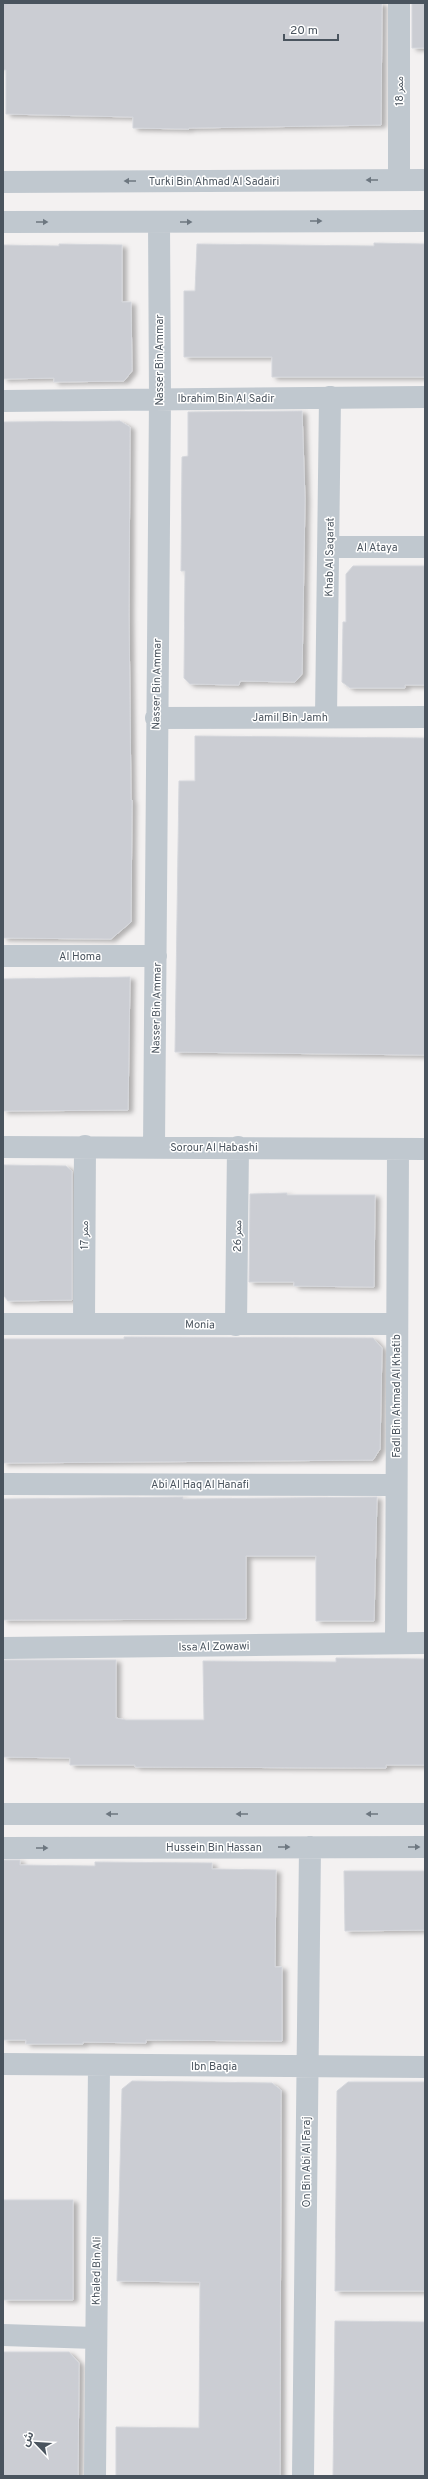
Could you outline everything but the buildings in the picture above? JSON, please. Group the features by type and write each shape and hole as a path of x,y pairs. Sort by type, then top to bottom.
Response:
{"street":[{"name":"ممر 18","path":"399,3 399,180"},
{"name":"Turki Bin Ahmad Al Sadairi","path":"3,182 425,180"},
{"path":"3,222 425,221"},
{"name":"Nasser Bin Ammar","path":"154,1147 156,718 160,398 159,222"},
{"name":"Khab Al Saqarat","path":"326,717 330,547 330,397"},
{"name":"Ibrahim Bin Al Sadir","path":"3,401 160,398 425,397"},
{"name":"Al Ataya","path":"330,547 425,547"},
{"name":"Jamil Bin Jamh","path":"156,718 425,717"},
{"name":"Al Homa","path":"3,956 156,956"},
{"name":"Sorour Al Habashi","path":"3,1147 85,1146 425,1149"},
{"name":"ممر 17","path":"84,1323 85,1146"},
{"name":"ممر 26","path":"236,1325 238,1147"},
{"name":"Fadl Bin Ahmad Al Khatib","path":"396,1642 396,1324 398,1149"},
{"name":"Monia","path":"3,1324 396,1324"},
{"name":"Abi Al Haq Al Hanafi","path":"3,1484 396,1485"},
{"name":"Issa Al Zowawi","path":"3,1648 396,1642 425,1643"},
{"path":"3,1814 425,1814"},
{"name":"On Bin Abi Al Faraj","path":"303,2476 310,1847"},
{"name":"Hussein Bin Hassan","path":"3,1848 425,1847"},
{"name":"Ibn Baqia","path":"3,2064 99,2066 425,2067"},
{"name":"Khaled Bin Ali","path":"94,2476 99,2066"},
{"path":"3,2335 95,2338"}]}
